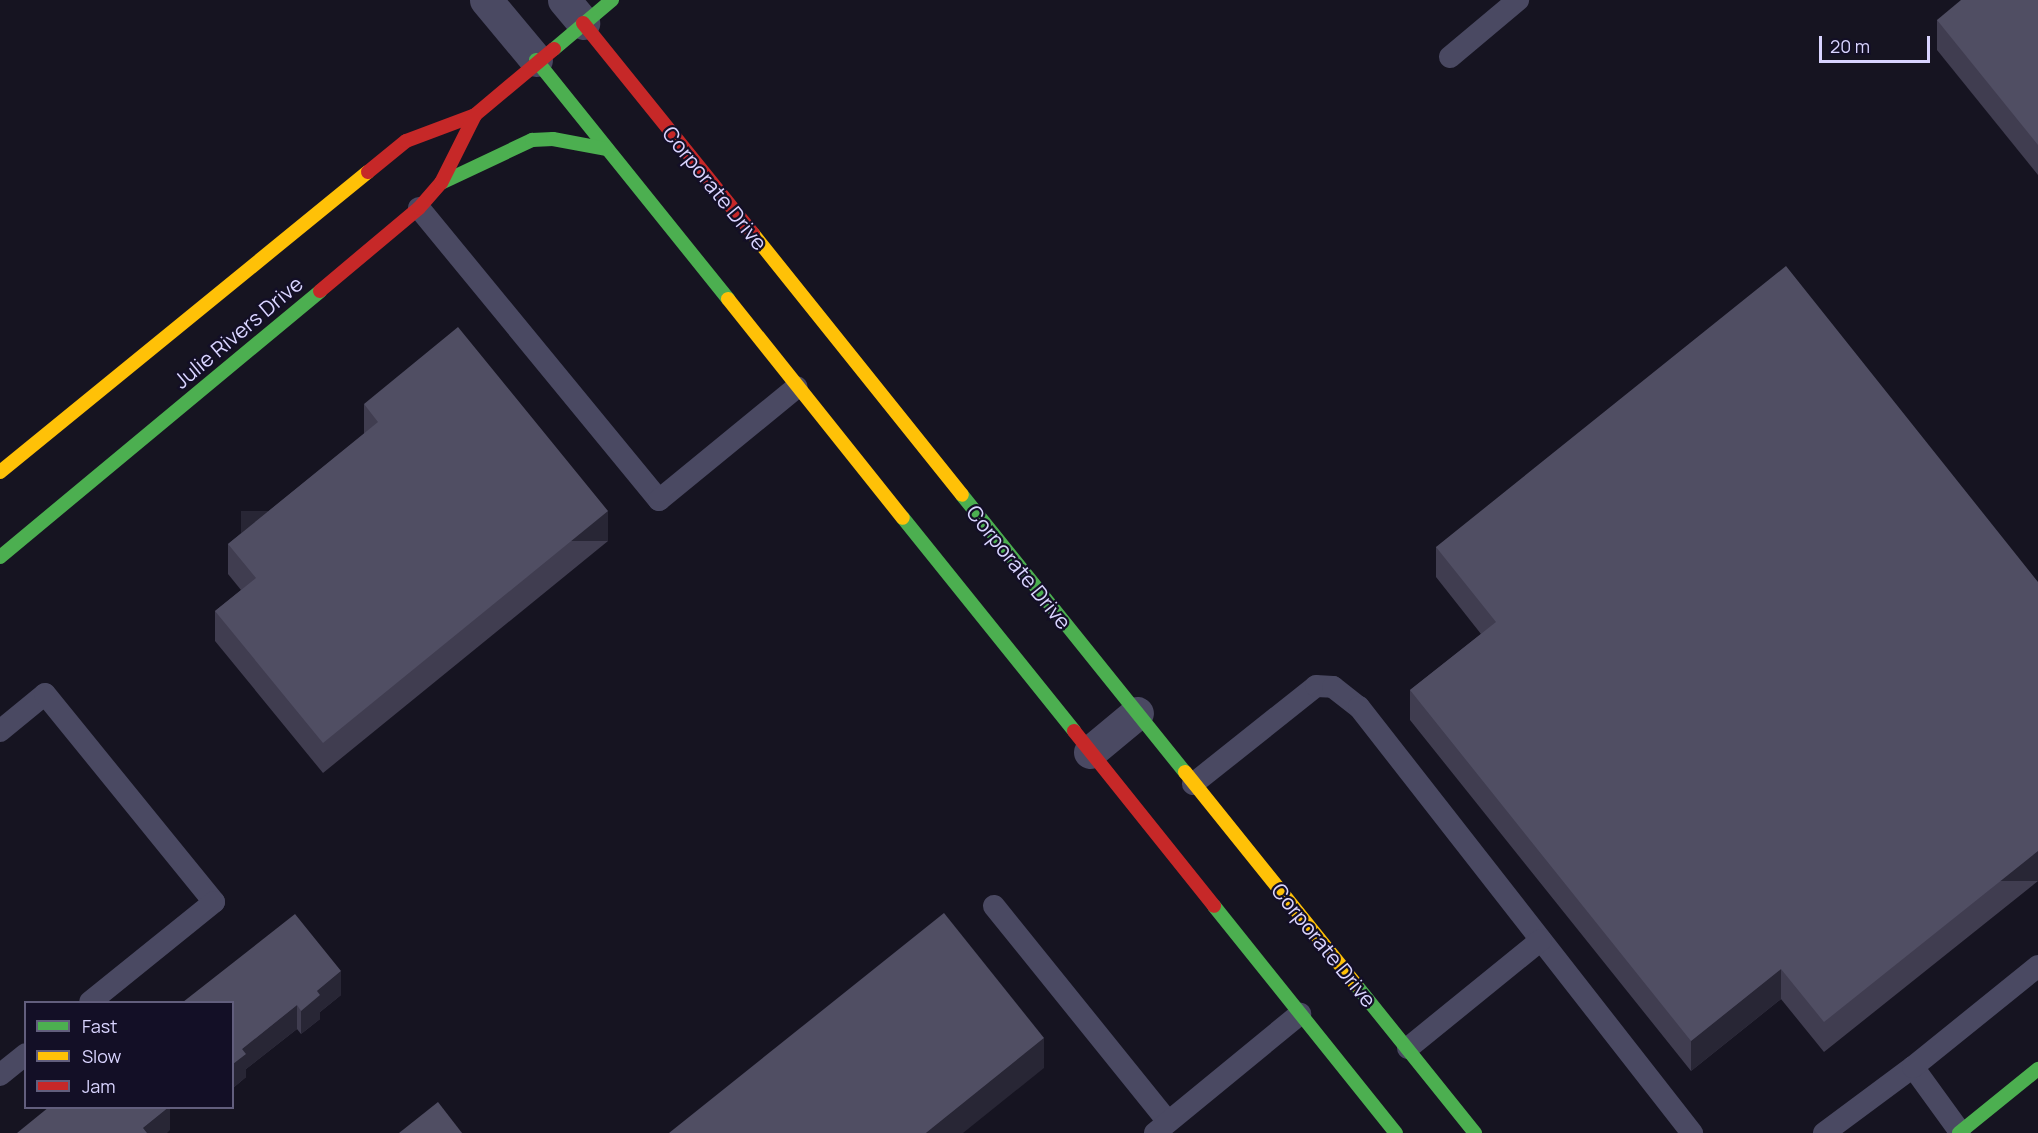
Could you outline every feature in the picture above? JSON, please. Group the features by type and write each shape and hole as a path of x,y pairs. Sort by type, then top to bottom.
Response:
{"street":[{"path":"486,0 1393,1132"},
{"name":"Julie Rivers Drive","path":"0,472 406,141 475,115 536,60 573,12 612,0"},
{"name":"Corporate Drive","path":"573,12 1475,1133"},
{"name":"Julie Rivers Drive","path":"0,557 419,208 441,183 475,115"},
{"path":"441,183 532,140 553,139 607,149"},
{"path":"1090,752 1137,713"},
{"path":"1960,1132 2038,1069"}],"lane":[{"path":"1450,57 1518,0"},
{"path":"419,208 659,500 797,387"},
{"path":"1194,784 1316,686 1333,687 1359,707 1692,1133"},
{"path":"0,731 45,694 214,902 91,1001"},
{"path":"994,906 1161,1128 1300,1014"},
{"path":"1408,1048 1541,940"},
{"path":"1824,1133 1913,1067 2038,966"},
{"path":"0,1075 24,1056"},
{"path":"1913,1067 1960,1132"}],"building":[{"path":"1961,0 2038,0 2038,145 1937,20"},
{"path":"1786,266 2038,582 2038,851 1824,1022 1781,969 1691,1041 1410,690 1496,622 1436,547"},
{"path":"458,327 608,511 323,743 215,611 256,578 228,544 378,422 364,404"},
{"path":"944,913 1044,1038 926,1133 669,1133"},
{"path":"295,914 341,971 317,991 320,995 301,1011 297,1005 242,1049 246,1054 234,1063 234,1001 184,1001"},
{"path":"438,1102 462,1133 399,1133"},
{"path":"47,1109 167,1109 143,1128 147,1133 17,1133"}],"traffic: fast":[{"path":"554,49 612,0"},
{"path":"536,60 728,299"},
{"path":"441,183 532,140 553,139 607,149"},
{"path":"0,557 320,291"},
{"path":"962,495 1185,772"},
{"path":"903,518 1074,731"},
{"path":"1214,906 1396,1133"},
{"path":"1356,985 1475,1133"},
{"path":"1959,1133 2038,1069"}],"traffic: slow":[{"path":"0,472 368,172"},
{"path":"753,234 962,495"},
{"path":"728,299 903,518"},
{"path":"1185,772 1356,985"}],"traffic: jam":[{"path":"583,23 753,234"},
{"path":"368,172 406,141 475,115 554,49"},
{"path":"320,291 419,208 441,183 475,115"},
{"path":"1074,731 1214,906"}]}
